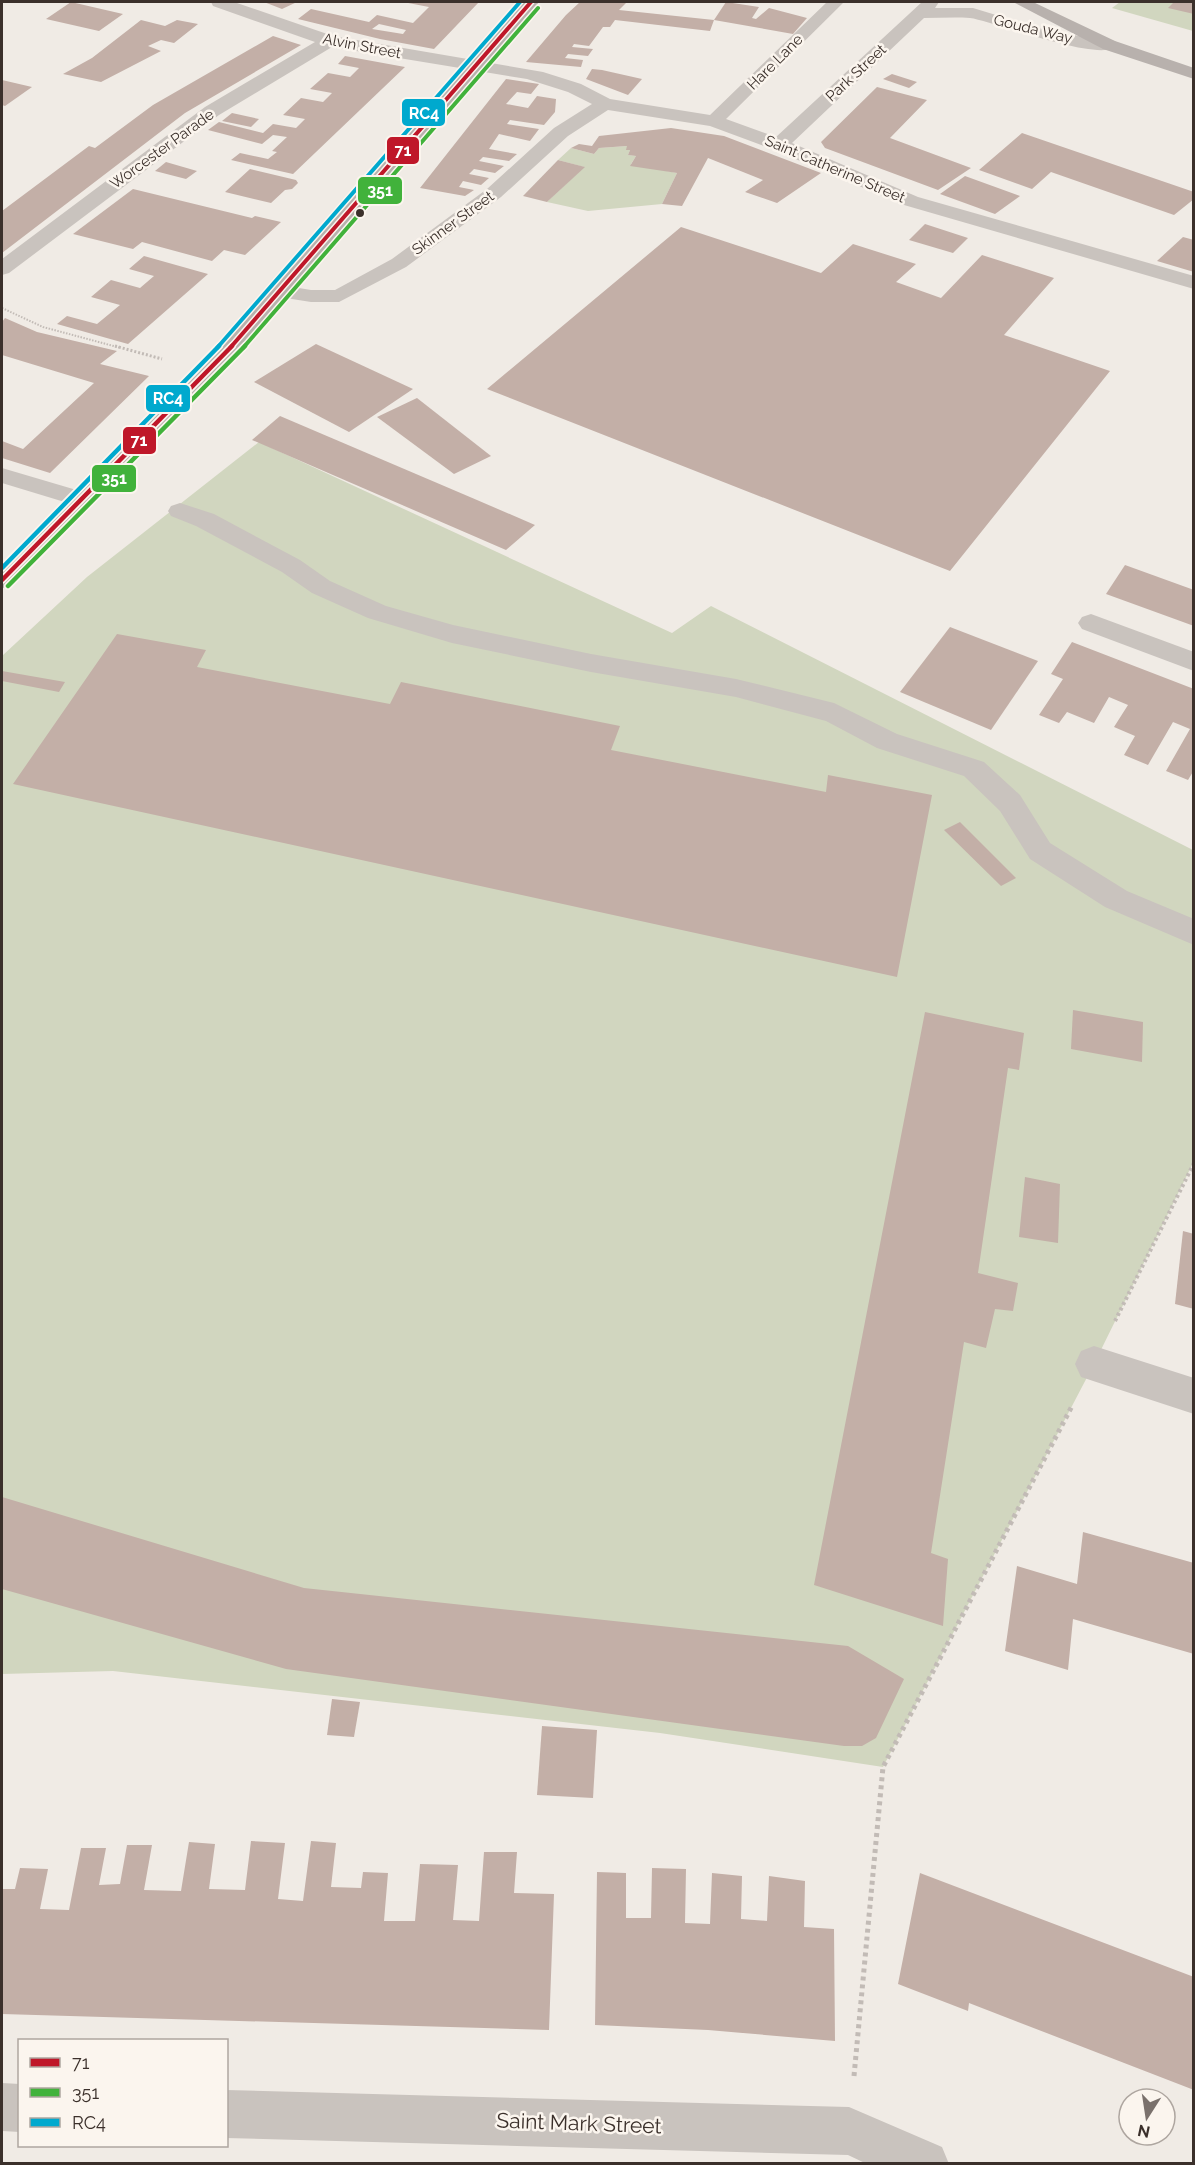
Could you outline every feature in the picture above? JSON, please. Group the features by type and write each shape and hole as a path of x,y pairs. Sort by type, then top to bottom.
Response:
{"main road":[{"path":"2,580 243,336 531,2"},
{"name":"Gouda Way","path":"1021,2 1109,45 1194,74"}],"street":[{"name":"Alvin Street","path":"219,2 329,41 476,65"},
{"name":"Hare Lane","path":"714,122 836,2"},
{"name":"Gouda Way","path":"926,7 973,13 1050,37 1109,45"},
{"name":"Park Street","path":"779,145 926,7"},
{"name":"Worcester Parade","path":"2,269 212,111 329,41"},
{"name":"Saint Catherine Street","path":"476,65 555,78 592,94 605,104 714,122 779,145 911,201 1194,283"},
{"name":"Skinner Street","path":"286,286 311,296 339,296 399,263 494,193 561,132 605,104"},
{"path":"2,475 81,499"},
{"path":"180,511 205,520 291,566 321,587 377,612 452,634 591,663 736,688 834,713 887,741 974,769 1010,803 1040,851 1116,899 1194,933"},
{"path":"1091,623 1194,662"},
{"path":"1094,1364 1194,1396"},
{"path":"2,2107 18,2108"},
{"name":"Saint Mark Street","path":"228,2114 849,2131 925,2163"}],"path":[{"path":"2,308 43,327 206,371"},
{"path":"849,2131 883,1767 1094,1364 1194,1164"}],"green space":[{"path":"1120,2 1193,2 1193,31 1112,8"},
{"path":"627,146 630,150 628,155 636,156 631,164 677,173 662,204 588,211 547,202 584,167 558,160 571,148 594,154 599,148"},
{"path":"259,442 672,633 711,606 1193,850 1193,1163 1094,1364 883,1767 660,1733 113,1671 2,1674 2,656 87,577"}],"building":[{"path":"71,2 123,14 99,31 46,19"},
{"path":"264,2 297,2 282,9"},
{"path":"403,2 479,2 434,49 380,39 298,19 311,9 369,22 377,15 413,23 429,7","holes":["379,24 406,30 403,34 372,29"]},
{"path":"580,2 627,2 619,10 714,20 710,31 615,20 610,27 603,27 589,46 574,44 572,47 593,49 588,56 568,54 565,58 583,60 581,67 526,62"},
{"path":"726,2 759,7 752,18 756,19 769,8 807,18 793,34 714,20"},
{"path":"1174,2 1194,2 1194,14 1168,8"},
{"path":"141,20 165,26 177,20 198,24 174,43 161,40 148,46 161,51 101,82 63,74 92,58"},
{"path":"273,36 301,45 185,113 2,253 2,211 89,146 95,148 153,105"},
{"path":"345,56 405,67 293,174 231,160 240,153 268,159 277,152 272,151 287,137 273,135 262,144 208,130 219,122 263,133 273,124 296,128 305,119 283,115 301,98 323,102 332,93 310,89 328,73 350,77 359,68 338,64"},
{"path":"592,69 642,79 628,95 586,79"},
{"path":"892,74 917,82 909,88 883,79"},
{"path":"506,79 539,84 531,94 517,92 506,104 528,108 537,96 556,99 555,112 544,125 510,120 507,124 539,129 530,141 499,134 489,149 517,154 509,161 483,157 479,161 504,166 495,173 474,169 469,174 489,178 481,185 463,181 459,187 474,190 465,196 420,188"},
{"path":"2,80 32,87 5,106 2,105"},
{"path":"877,87 927,100 890,138 971,168 938,190 825,148 821,142"},
{"path":"232,113 259,119 251,127 222,121"},
{"path":"671,128 724,136 821,173 777,203 745,192 763,180 708,158 682,206 662,204 677,173 630,166 636,156 628,155 630,150 626,150 627,146 599,148 594,154 571,148 579,144 592,146 599,136"},
{"path":"1022,133 1194,192 1194,199 1174,215 1051,172 1032,189 979,170"},
{"path":"558,160 585,167 547,202 523,196"},
{"path":"166,162 197,171 186,179 155,171"},
{"path":"250,169 296,180 298,183 292,189 285,190 271,203 225,192"},
{"path":"965,176 1020,196 995,214 940,194"},
{"path":"133,189 252,218 255,216 281,222 245,255 224,250 212,261 142,242 133,249 73,234"},
{"path":"925,224 968,238 953,253 909,240"},
{"path":"681,227 821,273 853,244 916,264 896,282 941,298 982,255 1054,278 1004,335 1110,371 950,571 487,389"},
{"path":"1183,237 1194,240 1194,272 1157,261"},
{"path":"144,256 208,274 128,344 57,324 67,316 97,324 120,305 91,297 111,280 140,288 154,276 129,269"},
{"path":"5,318 37,332 117,351 100,364 149,376 50,473 2,458 2,441 23,449 94,383 2,355 2,322"},
{"path":"316,344 413,389 349,432 254,382"},
{"path":"417,398 491,456 454,474 377,417"},
{"path":"280,416 535,525 506,550 252,440"},
{"path":"1125,565 1194,590 1194,626 1106,594"},
{"path":"950,627 1038,661 991,730 900,692"},
{"path":"117,634 206,650 197,667 390,704 401,682 620,726 611,750 826,792 828,775 932,795 897,977 13,784"},
{"path":"1072,642 1194,689 1194,770 1188,780 1166,771 1190,729 1173,722 1148,765 1124,755 1135,736 1114,727 1128,705 1109,697 1094,723 1067,712 1059,723 1039,715 1063,679 1051,674"},
{"path":"2,671 65,682 59,692 2,681"},
{"path":"960,822 1016,878 1001,886 944,830"},
{"path":"1073,1010 1143,1022 1142,1062 1071,1049"},
{"path":"925,1012 1024,1033 1019,1070 1008,1068 978,1273 1018,1283 1013,1311 995,1309 986,1348 964,1342 931,1553 948,1559 943,1626 814,1585"},
{"path":"1025,1177 1060,1184 1058,1243 1019,1237"},
{"path":"1183,1231 1194,1234 1194,1309 1175,1304"},
{"path":"2,1497 304,1588 848,1646 904,1679 876,1738 862,1746 844,1746 286,1669 2,1589"},
{"path":"1083,1532 1194,1563 1194,1654 1073,1619 1068,1670 1005,1651 1017,1566 1077,1584"},
{"path":"332,1699 360,1702 354,1737 327,1735"},
{"path":"542,1726 597,1730 593,1798 537,1795"},
{"path":"251,1841 285,1843 278,1899 303,1901 311,1841 336,1843 331,1887 361,1888 363,1872 388,1873 384,1921 415,1921 420,1864 458,1865 453,1920 479,1921 484,1852 517,1852 514,1893 554,1894 549,2030 2,2014 2,1889 15,1889 20,1868 48,1869 40,1909 69,1910 81,1848 106,1848 99,1885 120,1884 127,1845 152,1845 144,1890 181,1891 189,1842 215,1844 209,1889 245,1890"},
{"path":"652,1868 686,1869 685,1923 710,1924 712,1873 742,1876 741,1919 767,1921 769,1876 805,1881 804,1927 834,1929 835,2041 708,2030 595,2025 597,1872 626,1873 626,1918 651,1918"},
{"path":"920,1873 1194,1977 1194,2090 969,2003 968,2011 898,1984"}],"transit line":[{"name":"RC4","path":"2,568 235,330 520,2"},
{"name":"71","path":"2,580 242,336 531,2"},
{"name":"351","path":"8,586 249,342 538,8"}]}
